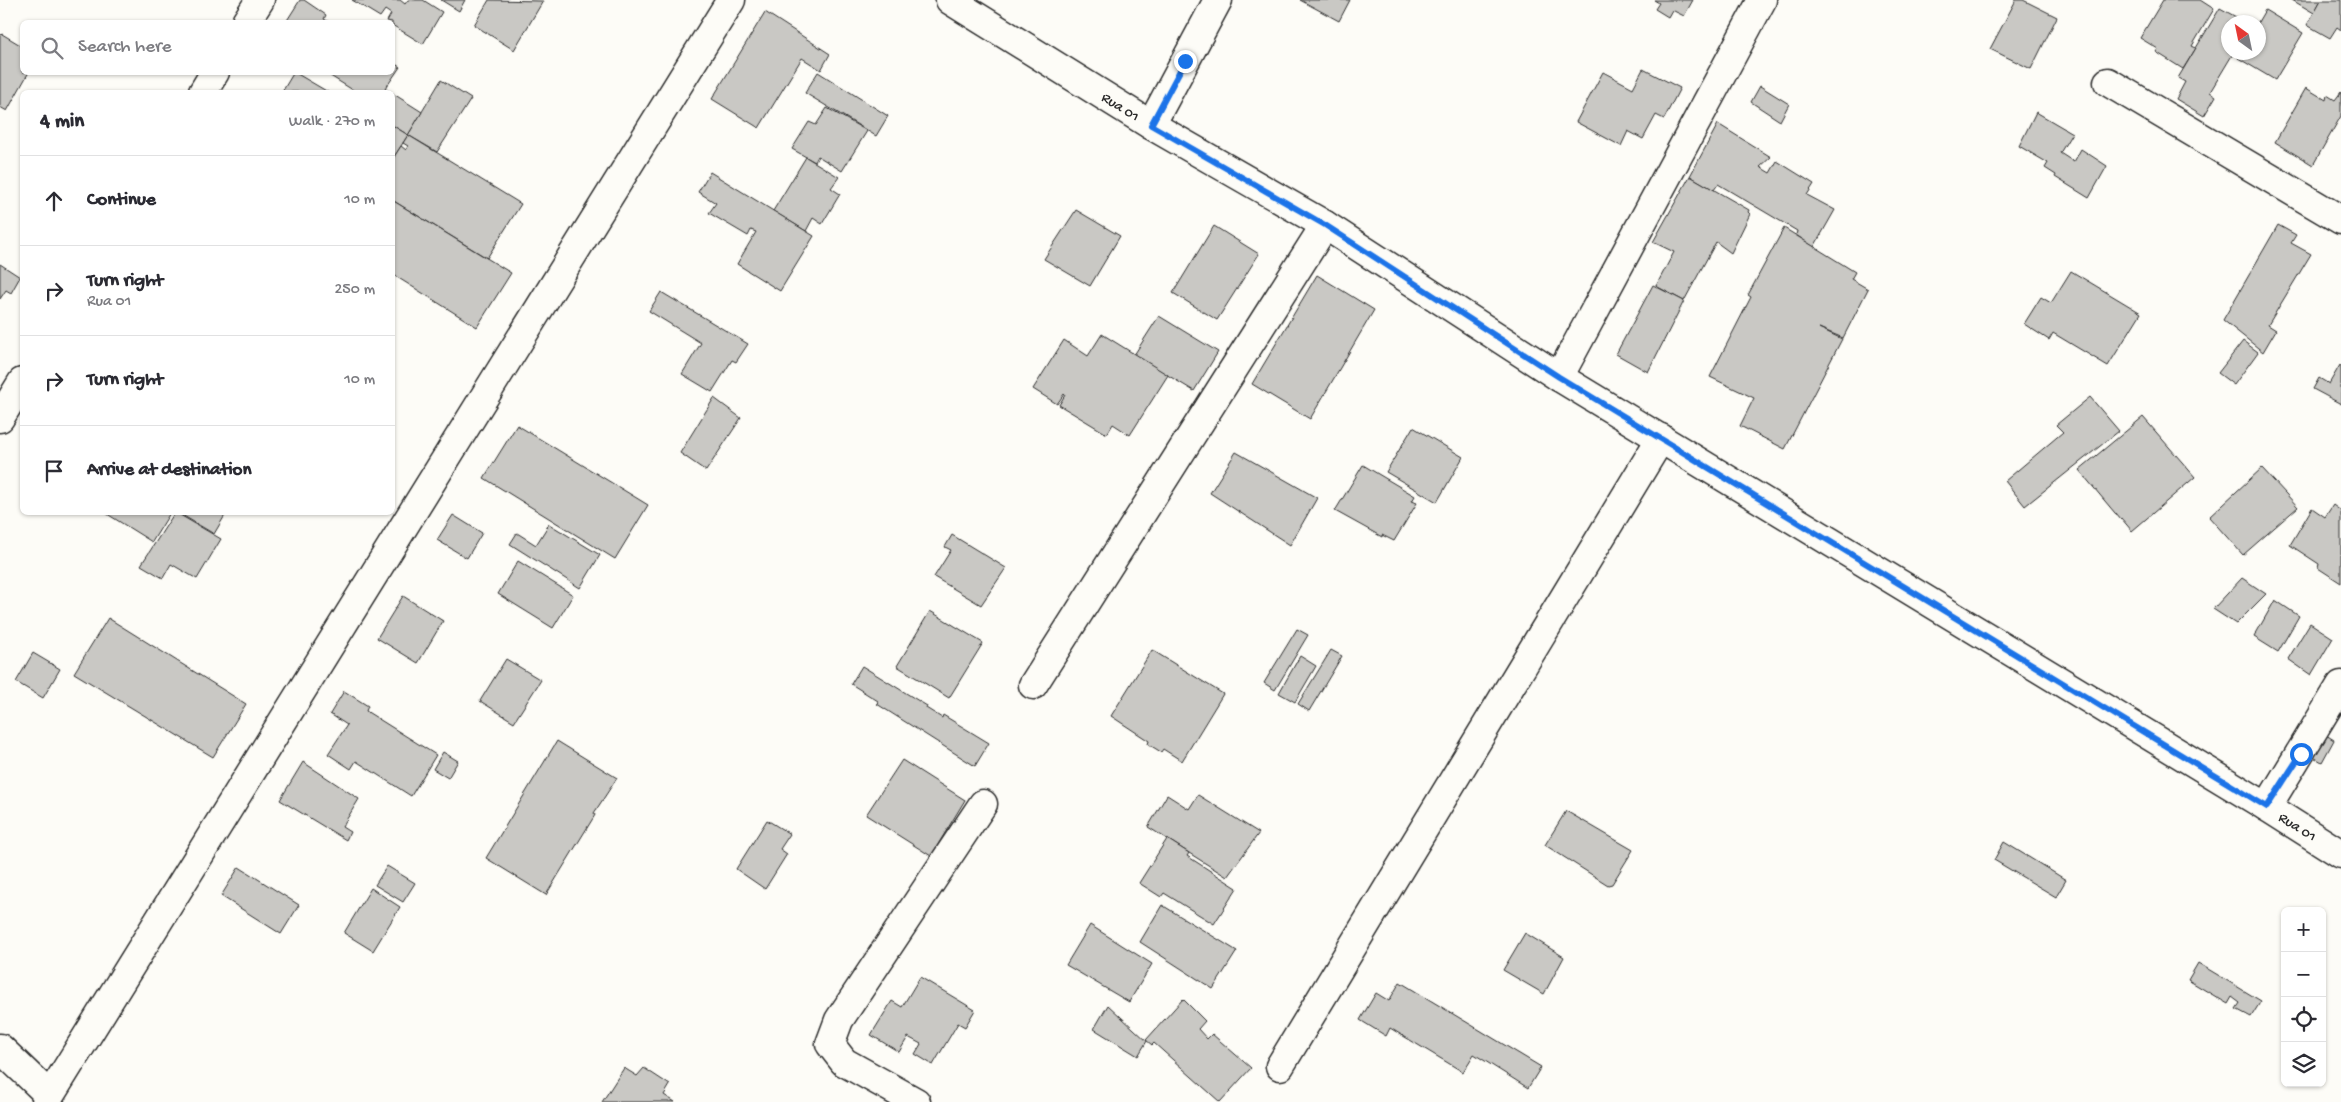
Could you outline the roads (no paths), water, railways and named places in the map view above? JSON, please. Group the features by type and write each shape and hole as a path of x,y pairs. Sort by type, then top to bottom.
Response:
{"street":[{"path":"247,20 260,0"},
{"path":"0,1048 47,1098 731,0"},
{"name":"Rua 01","path":"950,0 1151,125 1325,225 1559,377 2267,807 2341,854"},
{"path":"1151,125 1218,0"},
{"path":"1559,377 1762,0"},
{"path":"204,90 213,75"},
{"path":"2108,82 2341,220"},
{"path":"1032,685 1325,225"},
{"path":"0,418 20,385"},
{"path":"1280,1066 1661,438"},
{"path":"2267,807 2341,684"},
{"path":"916,1102 844,1062 830,1044 838,1020 983,804"}]}
